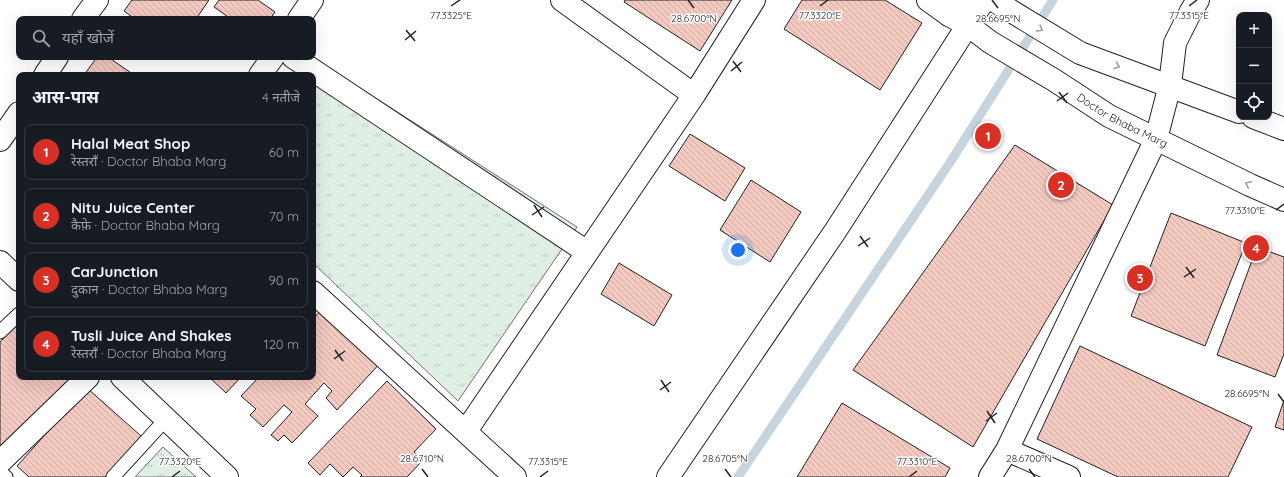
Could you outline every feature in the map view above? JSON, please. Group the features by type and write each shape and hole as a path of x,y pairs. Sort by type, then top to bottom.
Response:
{"street":[{"path":"86,16 96,0"},
{"path":"301,16 312,0"},
{"path":"562,0 694,95"},
{"path":"466,431 694,95 754,0"},
{"name":"Doctor Bhaba Marg","path":"928,0 955,7 969,26 990,42 1054,80 1109,116 1284,200"},
{"path":"668,477 836,230 969,26 984,0"},
{"path":"990,477 1007,450 1156,139 1170,85 1175,43 1198,0"},
{"path":"1000,5 1080,53 1170,85 1236,111"},
{"path":"47,72 55,60"},
{"path":"262,72 271,60"},
{"path":"298,60 316,72"},
{"path":"316,72 587,252"},
{"path":"0,140 16,117"},
{"path":"1261,120 1284,129"},
{"path":"0,262 16,277"},
{"path":"316,295 515,477"},
{"path":"0,462 85,380"},
{"path":"125,380 227,477"},
{"path":"1007,450 1069,477"}],"lane":[{"path":"0,332 16,317"},
{"path":"113,477 166,419"},
{"path":"0,472 6,477"}],"green space":[{"path":"313,60 316,60 577,227 458,401 316,266 316,72 313,72"},
{"path":"163,447 196,477 135,477"}],"building":[{"path":"132,0 209,0 198,16 131,16 124,11"},
{"path":"219,0 258,0 275,12 272,16 227,16 214,7"},
{"path":"625,0 732,0 700,51 624,2"},
{"path":"802,0 885,0 922,23 880,90 784,29"},
{"path":"95,60 112,60 130,72 86,72"},
{"path":"690,134 745,168 725,201 669,166"},
{"path":"1015,145 1113,205 973,447 853,370"},
{"path":"751,180 801,212 770,262 720,230"},
{"path":"1171,213 1246,243 1205,346 1131,316"},
{"path":"1257,247 1284,257 1284,354 1275,377 1217,355"},
{"path":"619,263 672,295 654,326 601,294"},
{"path":"324,307 382,361 337,410 326,398 332,391 324,383 305,404 318,416 292,443 284,435 278,441 271,435 292,412 284,405 263,427 250,415 256,409 241,396 256,380 316,380 316,316"},
{"path":"16,325 16,380 68,380 1,454 0,452 0,342"},
{"path":"1080,346 1252,427 1228,477 1118,477 1037,439"},
{"path":"212,380 238,380 226,393"},
{"path":"387,381 436,429 414,452 423,460 407,477 360,477 362,475 353,467 343,477 330,464 320,475 308,463"},
{"path":"87,388 141,436 105,477 29,477 17,466"},
{"path":"1284,400 1284,430 1275,427"},
{"path":"842,403 950,468 945,477 797,477"}],"waterway":[{"path":"738,477 949,164 1053,0"}],"place":[{"name":"Halal Meat Shop","path":"988,136"},
{"name":"Nitu Juice Center","path":"1061,185"},
{"name":"Tusli Juice And Shakes","path":"1256,248"},
{"name":"CarJunction","path":"1140,278"}]}
